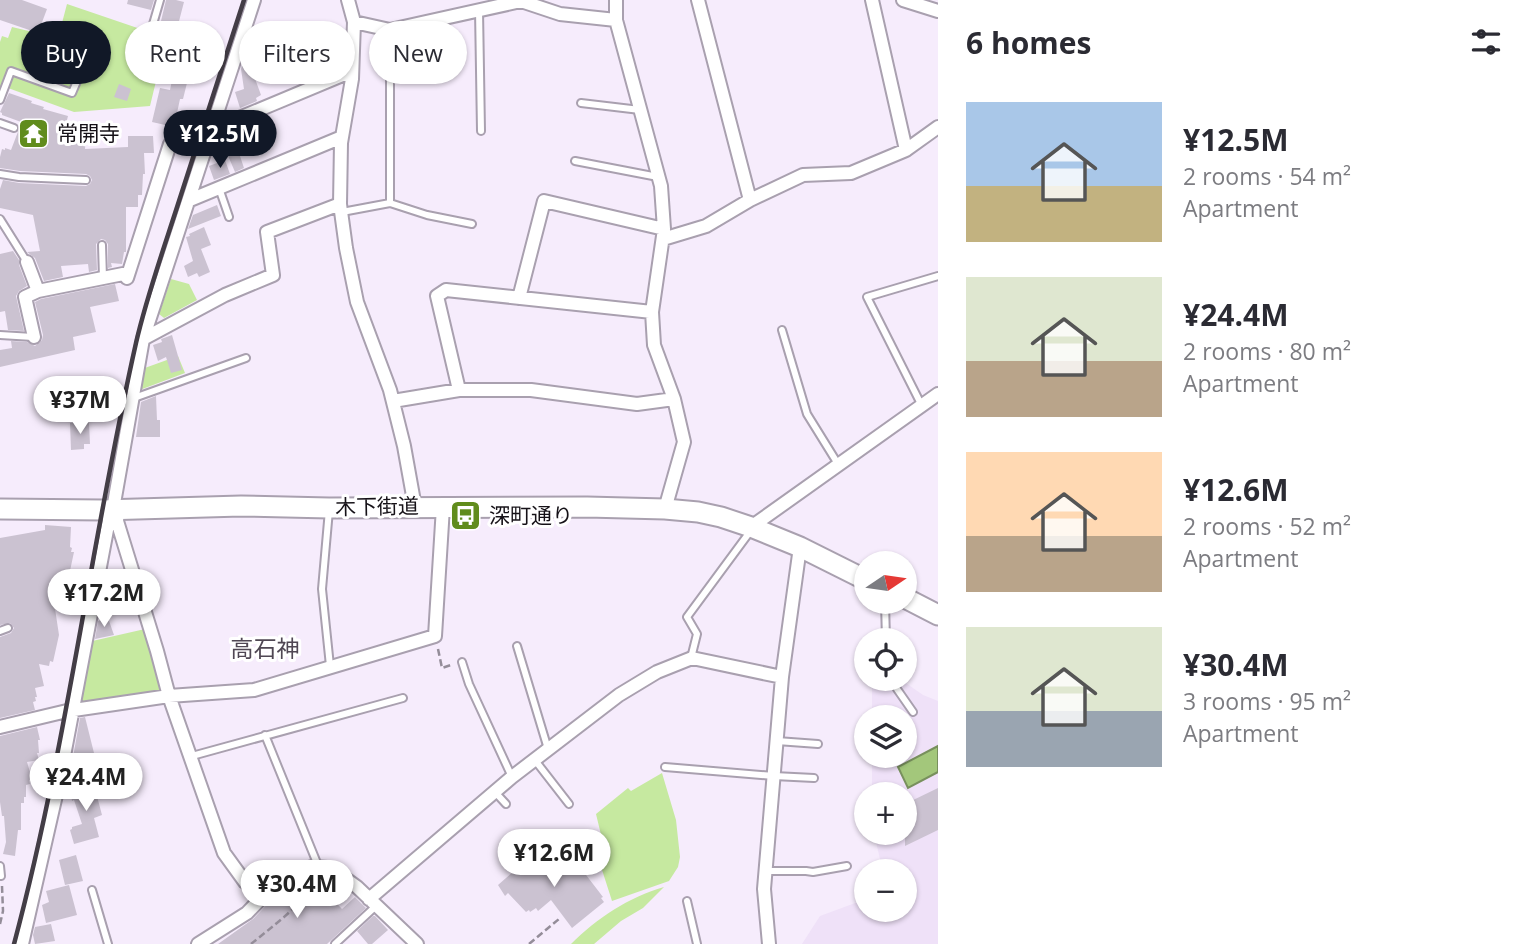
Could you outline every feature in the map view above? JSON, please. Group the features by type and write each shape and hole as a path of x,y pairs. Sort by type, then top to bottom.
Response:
{"main road":[{"name":"木下街道","path":"0,509 241,506 665,509 698,512 752,527 854,574"},
{"path":"917,604 938,615"}],"street":[{"path":"22,944 59,782 114,509 144,339 254,0"},
{"path":"348,0 354,21"},
{"path":"615,0 616,20 661,186 664,234 652,312 654,345 674,399 684,442 665,509"},
{"path":"698,0 750,200"},
{"path":"872,0 906,150"},
{"path":"903,0 938,11"},
{"path":"430,21 522,1 560,14 616,20"},
{"path":"213,129 321,84"},
{"path":"350,84 342,137 341,208 345,247 357,302 393,401 415,507"},
{"path":"519,298 544,201 664,234 706,226 750,200 803,175 851,173 906,150 938,127"},
{"path":"190,200 342,137"},
{"path":"34,337 25,297 38,291 128,275 170,144"},
{"path":"144,339 225,295 273,275 267,232 341,208"},
{"path":"27,262 38,291"},
{"path":"459,390 436,296 446,290 652,312"},
{"path":"393,401 459,390 531,390 637,404 674,399"},
{"path":"752,527 938,394"},
{"path":"0,727 72,710 169,696 254,691 435,636 443,507"},
{"path":"114,509 169,696 224,853 245,882 262,895"},
{"path":"769,944 764,889 782,677 800,547"},
{"path":"372,902 494,791 619,695 657,672 690,659 782,677"},
{"path":"198,944 247,913 272,887 312,867 327,868 339,874 417,944"}],"lane":[{"path":"154,21 160,0"},
{"path":"479,10 481,131"},
{"path":"0,100 11,71 21,75"},
{"path":"47,84 72,93 76,84"},
{"path":"390,84 390,203"},
{"path":"581,103 640,110"},
{"path":"0,124 15,128"},
{"path":"575,161 658,177"},
{"path":"0,174 86,180"},
{"path":"219,188 229,216"},
{"path":"341,208 390,203 427,215 472,224"},
{"path":"0,219 27,262"},
{"path":"102,245 103,279"},
{"path":"922,406 867,297 938,276"},
{"path":"782,330 807,414 839,466"},
{"path":"0,335 34,337"},
{"path":"132,399 246,358"},
{"path":"329,508 322,589 330,667"},
{"path":"690,659 697,634 687,617 752,527"},
{"path":"0,631 8,628"},
{"path":"517,646 548,749"},
{"path":"462,662 469,684 512,777"},
{"path":"192,757 403,698"},
{"path":"265,735 320,867"},
{"path":"777,741 818,744"},
{"path":"534,759 569,804"},
{"path":"665,766 814,778"},
{"path":"59,782 96,779"},
{"path":"494,791 506,804"},
{"path":"0,866 1,875"},
{"path":"766,871 813,872 847,866"},
{"path":"92,890 108,944"},
{"path":"687,901 697,944"},
{"path":"335,944 372,902"}],"path":[{"path":"435,636 442,668 462,662"},
{"path":"251,944 280,921 310,890 320,867"},
{"path":"0,924 3,911 1,875"},
{"path":"529,944 559,919"}],"shaded area":[{"path":"67,4 125,24 125,84 155,84 150,106 74,112 2,86 0,90 0,42 2,36 8,38 12,27 21,29 21,84 111,84 111,21 62,21"},
{"path":"171,279 189,284 197,300 164,318 159,314"},
{"path":"178,356 185,373 137,391 142,369"},
{"path":"145,629 161,685 159,692 79,702 88,642"},
{"path":"872,691 917,691 938,701 938,944 802,944 820,916 854,903 854,922 917,922 917,859 880,859 877,845 917,845 917,782 872,782 872,768 917,768 917,705 872,705"},
{"path":"938,746 938,772 917,783 905,782 898,768 917,768 917,757"},
{"path":"662,773 676,820 680,857 678,867 669,881 612,901 595,848 603,843 596,814 628,788 631,791"},
{"path":"664,887 643,908 621,921 594,944 571,944 614,910 638,896"}],"building":[{"path":"0,0 22,0 47,9 42,21 21,21 21,27 0,20"},
{"path":"128,0 154,0 151,10 127,4"},
{"path":"166,0 184,2 179,21 161,21"},
{"path":"119,84 131,89 127,101 114,97"},
{"path":"171,84 187,84 183,99 180,99 174,127 152,122 160,88 170,90"},
{"path":"243,84 257,84 261,95 256,98 257,101 240,108 235,92 244,89"},
{"path":"9,93 32,101 31,103 44,107 43,109 68,116 65,128 86,129 85,149 128,147 128,136 153,136 154,153 144,153 145,174 142,195 138,195 138,207 126,207 126,252 122,264 111,263 112,267 108,268 108,244 101,239 96,244 97,270 89,272 88,264 61,266 63,277 44,281 35,258 27,252 40,251 33,215 0,208 3,180 86,186 92,180 86,174 0,168 2,149 11,150 21,122 0,112"},
{"path":"232,132 244,168 235,172 220,137"},
{"path":"225,160 230,174 214,180 209,166"},
{"path":"217,205 221,216 188,229 193,215"},
{"path":"204,227 211,245 201,249 210,272 199,277 197,273 188,277 184,266 193,261 186,237"},
{"path":"13,251 19,260 27,286 16,296 24,331 8,330 5,311 0,312 0,254"},
{"path":"115,284 119,301 90,307 96,332 73,337 75,350 0,367 0,350 12,348 11,341 27,342 35,346 42,340 35,302"},
{"path":"172,335 182,370 171,373 166,357 158,361 153,345"},
{"path":"156,396 160,437 136,437 141,402"},
{"path":"70,423 89,423 90,444 84,444 84,449 71,450"},
{"path":"45,525 71,527 70,547 71,552 74,552 67,585 63,586 65,597 54,602 59,635 53,662 50,661 49,666 39,664 44,686 35,688 35,710 0,718 0,637 11,633 14,628 10,623 0,625 0,538 45,530"},
{"path":"128,586 133,603 109,610 104,594"},
{"path":"108,618 114,635 95,639 98,621"},
{"path":"85,717 97,765 95,773 71,775 80,718"},
{"path":"37,727 40,740 37,753 39,760 27,762 32,779 29,780 30,784 26,785 26,797 24,803 21,803 21,830 18,830 15,856 3,854 6,842 0,802 0,736"},
{"path":"94,785 102,815 94,818 99,837 74,844 70,830 82,824 74,800 72,801 70,787"},
{"path":"938,788 938,830 917,840 917,798"},
{"path":"559,851 564,856 566,854 581,872 583,871 604,902 572,928 551,900 538,911 536,908 526,912 508,893 505,896 498,885 515,870 519,874 522,871 523,873 537,862 541,866"},
{"path":"76,855 83,881 65,885 59,860"},
{"path":"303,881 312,898 322,888 342,909 355,897 366,908 327,944 218,944 253,919 277,894"},
{"path":"69,885 77,915 46,923 42,905 49,902 46,891"},
{"path":"373,916 388,930 372,944 368,944 357,931"},
{"path":"51,924 55,941 35,944 35,927"}],"railway":[{"path":"14,944 49,795 136,343 156,272 244,0"}],"place":[{"name":"常開寺","path":"34,134"},
{"name":"深町通り","path":"466,516"}],"district":[{"name":"高石神","path":"265,649"}]}
